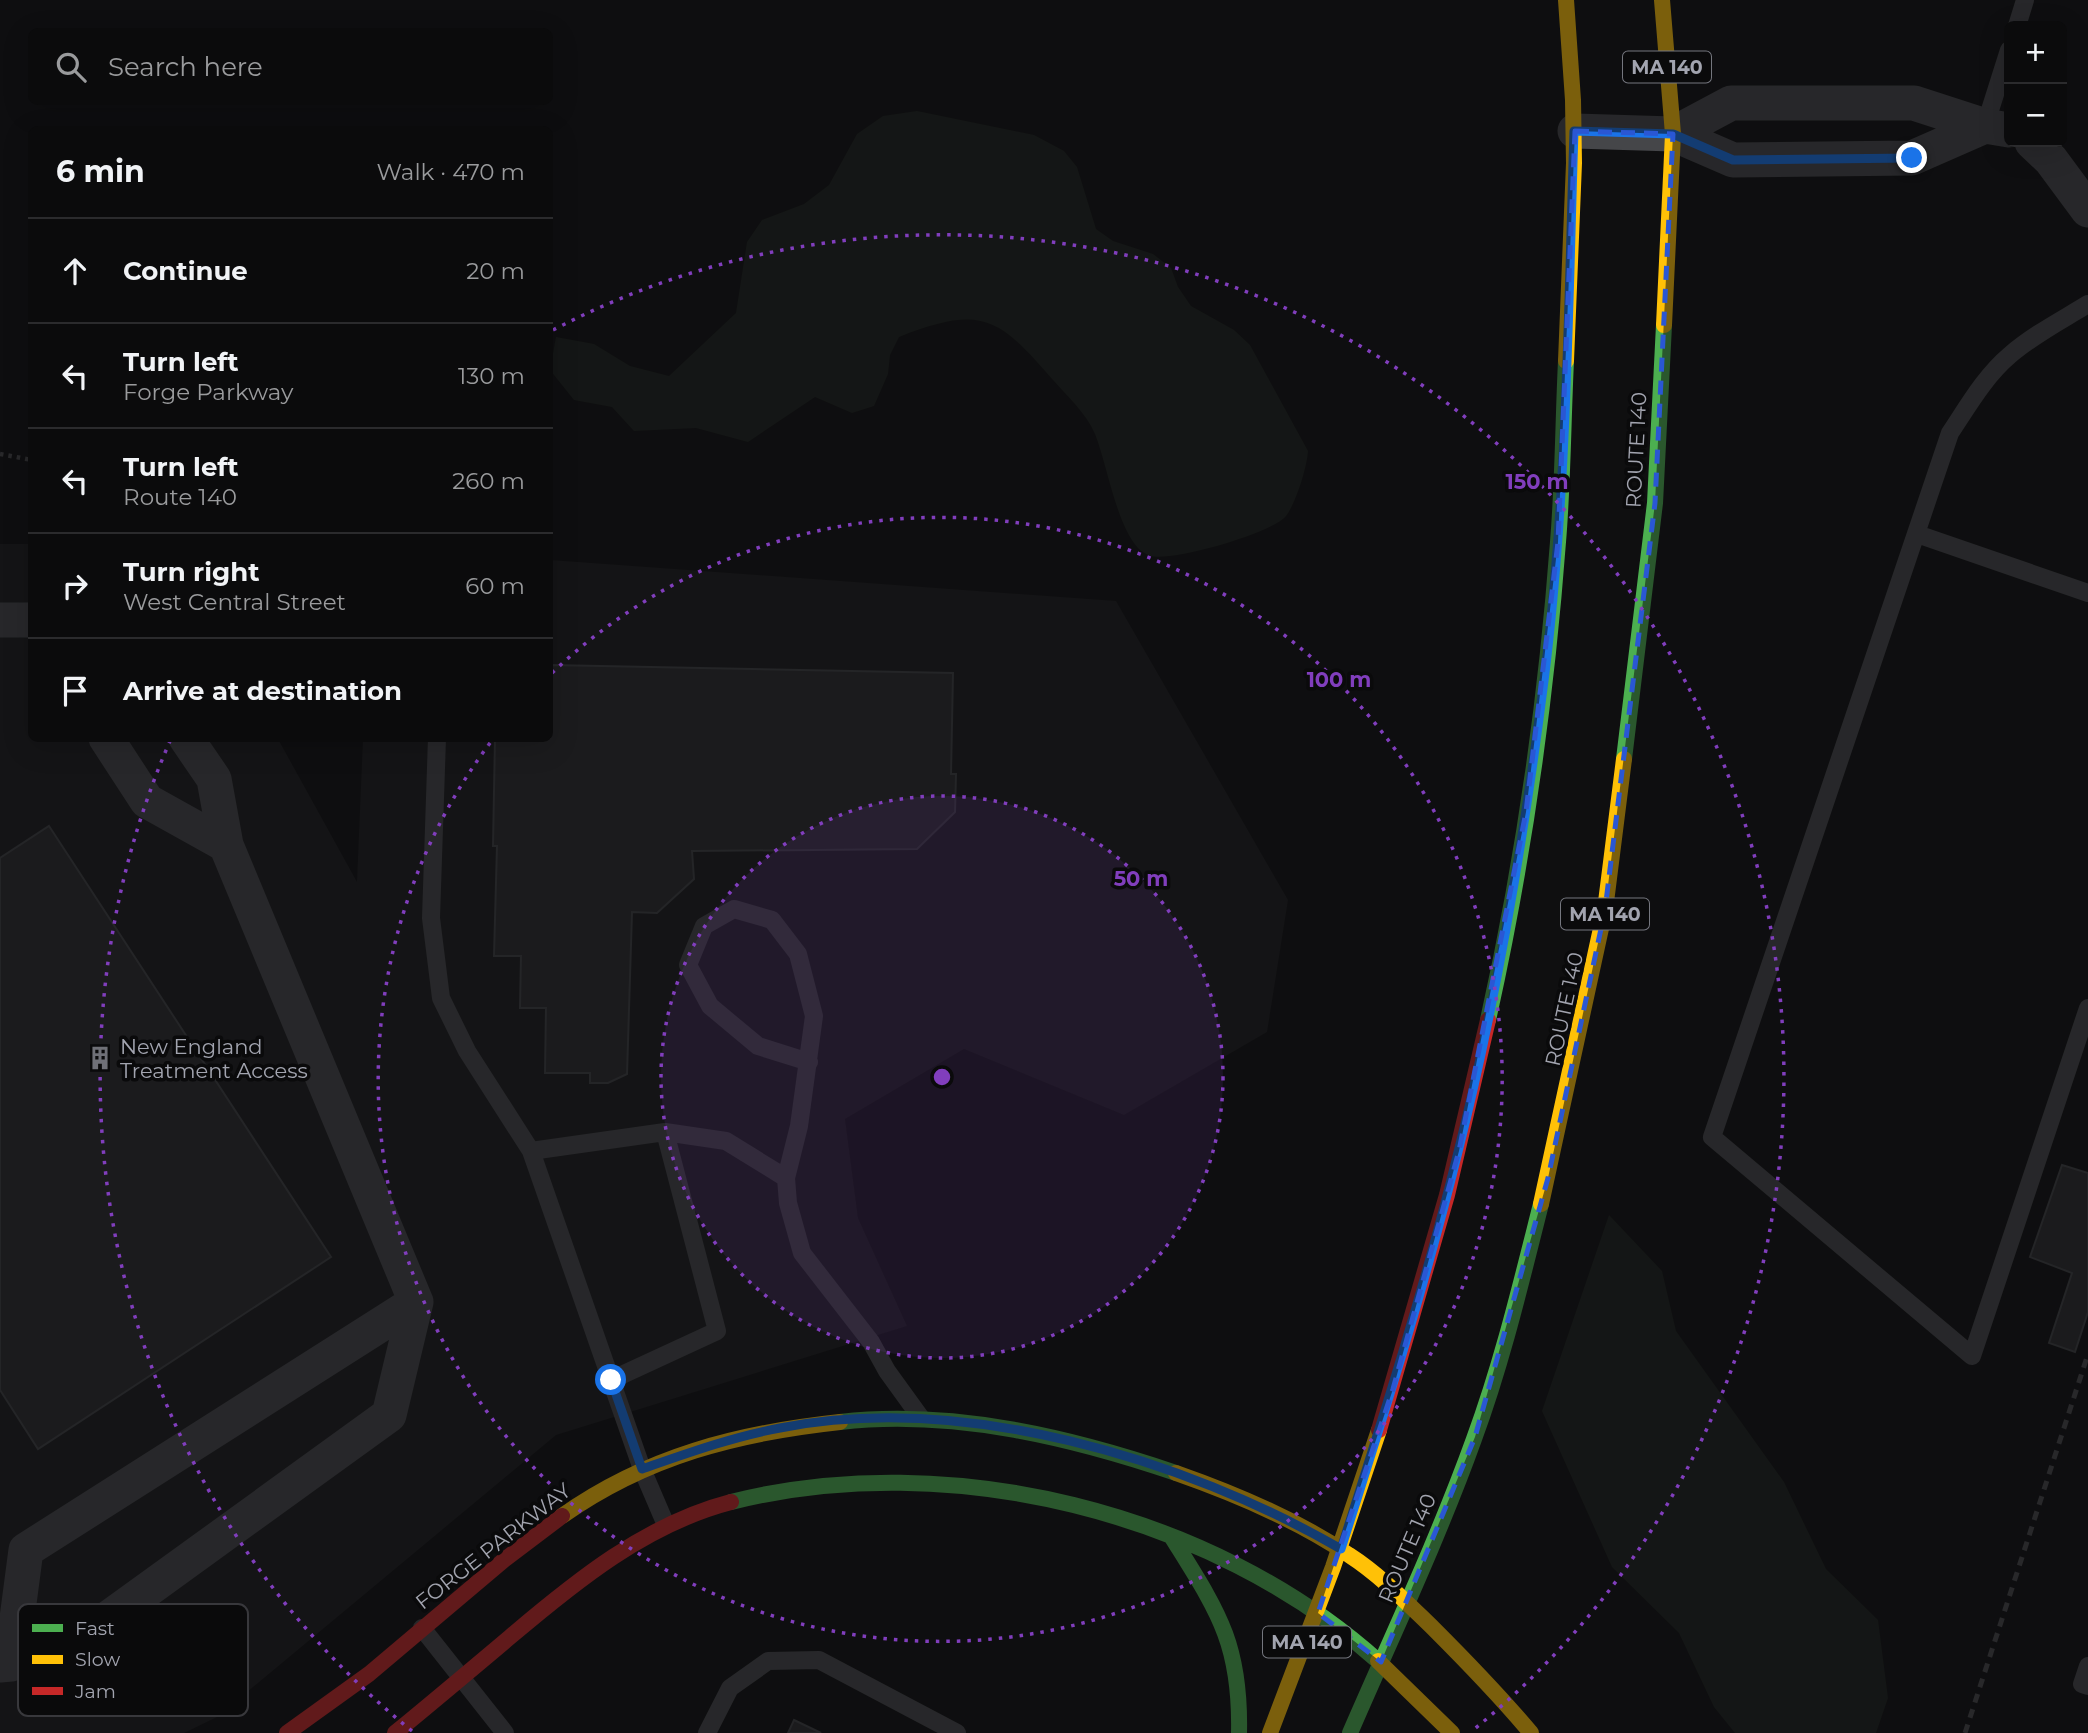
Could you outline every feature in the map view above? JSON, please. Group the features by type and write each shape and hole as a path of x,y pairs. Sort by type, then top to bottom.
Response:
{"main road":[{"name":"MA 140","path":"1270,1733 1341,1549 1393,1389 1459,1151 1489,1015 1526,813 1545,679 1558,542 1574,131 1566,0"},
{"name":"MA 140","path":"1662,0 1673,134"},
{"name":"ROUTE 140","path":"1350,1733 1475,1437 1514,1310 1548,1178 1605,910 1655,503 1673,134"},
{"name":"FORGE PARKWAY","path":"287,1733 379,1666 532,1537 589,1499 642,1469 715,1443 782,1427 852,1419 921,1418 992,1426 1058,1439 1153,1466 1243,1498 1292,1521 1341,1549 1407,1602 1467,1661 1531,1733"},
{"path":"395,1733 589,1572 666,1525 710,1508 774,1492 842,1484 910,1484 979,1489 1046,1500 1110,1515 1171,1536 1243,1568 1318,1613 1381,1662 1452,1733"},
{"path":"1171,1536 1218,1615 1230,1646 1237,1677 1239,1733"}],"street":[{"path":"1673,134 1731,103 1914,103 1997,128"},
{"path":"1574,131 1673,134 1733,160 1912,158 1997,128"},
{"path":"2037,147 2051,160 2088,210"},
{"path":"109,742 147,801 226,845"},
{"path":"128,1604 389,1415 416,1302 226,845 214,779 189,742"},
{"path":"6,1665 26,1549 416,1302"}],"lane":[{"path":"2019,21 2025,0"},
{"path":"1997,128 2004,82"},
{"path":"2088,304 2031,339 2009,356 1983,386 1950,433 1712,1137 1972,1356 2088,1009"},
{"path":"1917,534 2088,593"},
{"path":"437,742 431,918 441,998 467,1051 531,1151 642,1469 666,1525"},
{"path":"809,1062 758,1046 710,1006 688,965 705,926 734,909 772,920 798,954 814,1016 809,1062 799,1126 786,1178 788,1203 802,1253 871,1342 887,1371 921,1418"},
{"path":"531,1151 665,1132 726,1141 786,1178"},
{"path":"611,1380 717,1331 665,1132"},
{"path":"422,1628 505,1733"},
{"path":"706,1733 730,1688 768,1661 819,1660 957,1733"},
{"path":"2088,1665 2082,1684 2088,1686"}],"path":[{"path":"0,453 28,459"}],"highlighted area":[{"path":"1575,131 1673,134 1655,503 1605,910 1548,1178 1475,1437 1381,1662 1318,1613 1393,1389 1459,1151 1526,812 1558,542"}],"shaded area":[{"path":"917,111 1034,135 1064,151 1077,167 1096,229 1113,241 1153,254 1171,268 1178,287 1191,306 1234,330 1250,345 1308,451 1294,503 1286,516 1262,530 1221,545 1162,557 1144,553 1130,537 1124,524 1095,434 1087,419 1017,342 1002,330 969,320 950,321 899,337 890,355 888,374 874,406 852,413 815,397 748,442 696,428 634,431 612,407 574,400 553,374 556,337 594,344 630,366 669,376 736,313 747,242 762,220 804,204 829,185 857,134 883,116"},
{"path":"0,544 28,544 28,742 280,742 357,882 363,742 553,742 553,560 1116,601 1288,900 1267,1032 1124,1115 964,1049 845,1119 858,1218 907,1326 556,1435 248,1691 248,1604 18,1604 18,1716 218,1716 184,1733 0,1733"},
{"path":"1609,1215 1662,1271 1676,1331 1784,1482 1826,1569 1878,1620 1888,1698 1876,1733 1735,1733 1714,1707 1679,1633 1612,1567 1542,1411"}],"building":[{"path":"553,665 953,673 951,774 956,774 955,812 917,849 692,851 694,879 657,913 632,912 627,1074 608,1083 590,1083 590,1073 545,1073 546,1008 520,1008 521,956 494,956 497,846 493,846 495,742 553,742"},
{"name":"New England Treatment Access","path":"49,826 331,1257 38,1449 0,1390 0,858"},
{"path":"2062,1165 2088,1173 2088,1312 2075,1352 2049,1343 2072,1273 2030,1257"},
{"path":"794,1720 821,1733 788,1733"}],"railway":[{"path":"1965,1733 2088,1354"}],"traffic: fast":[{"path":"1624,759 1655,503 1664,325"},
{"path":"1488,1020 1512,902 1540,722 1560,519 1566,361"},
{"path":"1350,1733 1430,1550 1474,1439 1502,1352 1541,1204"},
{"path":"840,1422 925,1419 1010,1429 1095,1448 1176,1473"},
{"path":"731,1502 814,1487 900,1483 987,1489 1074,1505 1158,1531 1237,1566 1311,1609 1378,1661"},
{"path":"1171,1536 1223,1628 1236,1674 1239,1733"}],"traffic: slow":[{"path":"1566,0 1574,163 1566,361"},
{"path":"1662,0 1673,134 1664,325"},
{"path":"1541,1204 1605,910 1624,759"},
{"path":"562,1516 627,1478 695,1451 765,1433 840,1422"},
{"path":"1270,1733 1333,1567 1379,1430"},
{"path":"1176,1473 1287,1519 1329,1542 1371,1571 1433,1628 1531,1733"},
{"path":"1378,1661 1452,1733"}],"traffic: jam":[{"path":"1379,1430 1447,1195 1488,1020"},
{"path":"395,1733 560,1595 613,1557 670,1524 731,1502"},
{"path":"287,1733 369,1674 504,1560 562,1516"}],"place":[{"name":"New England Treatment Access","path":"100,1058"}],"route":[{"path":"611,1380 642,1469 715,1443 782,1427 852,1419 921,1418 992,1426 1058,1439 1192,1478 1292,1521 1341,1549 1393,1389 1459,1151 1489,1015 1526,813 1545,679 1558,542 1574,131 1673,134 1733,160 1912,158"}]}
